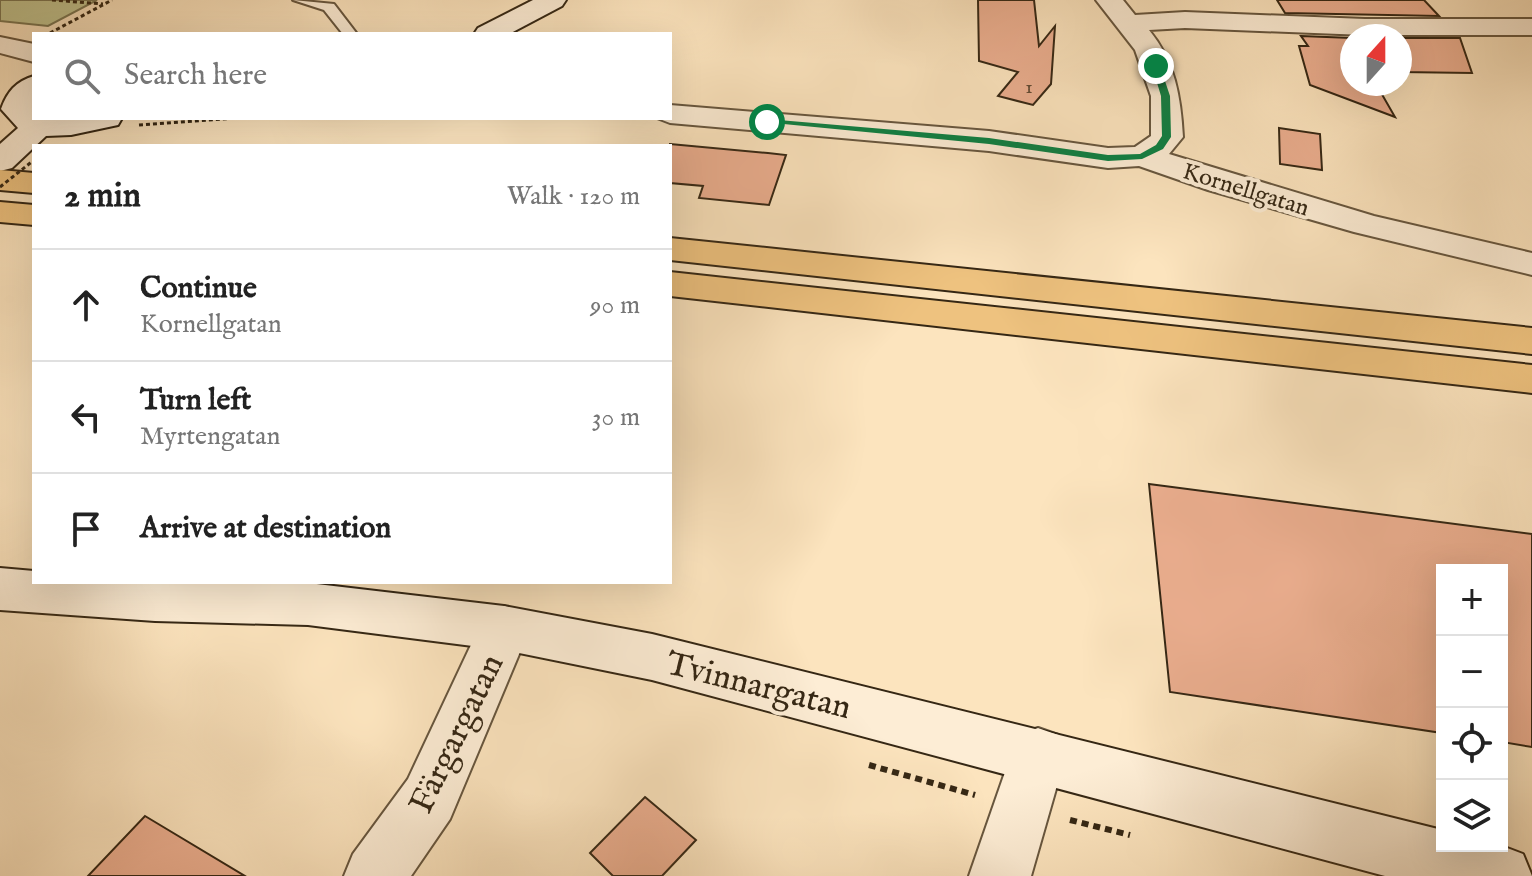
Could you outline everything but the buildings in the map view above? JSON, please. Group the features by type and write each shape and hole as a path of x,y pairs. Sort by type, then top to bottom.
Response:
{"highway":[{"path":"0,180 32,183"},
{"path":"0,212 32,215"},
{"path":"672,249 1532,341"},
{"path":"672,284 1532,379"}],"street":[{"path":"492,32 553,0"},
{"path":"1109,0 1149,48 1166,96 1167,137 1159,147 1142,156"},
{"path":"1129,23 1185,20 1365,27 1532,27"},
{"path":"0,45 32,53"},
{"path":"32,87 20,97 16,109 34,140"},
{"name":"Kornellgatan","path":"672,114 989,141 1108,158 1142,156 1220,183 1366,225 1532,264"},
{"path":"0,161 34,140 80,124 117,122"},
{"name":"Tvinnargatan","path":"0,589 155,600 308,604 504,628 652,657 1030,781 1501,876"},
{"name":"Färgargatan","path":"375,876 429,799 504,628"},
{"path":"1000,876 1030,781"}],"lane":[{"path":"300,0 329,7 348,32"}],"path":[{"path":"52,0 104,4"},
{"path":"52,32 112,0"},
{"path":"166,124 171,120"},
{"path":"117,122 166,124 213,120"},
{"path":"0,187 34,140"},
{"path":"855,761 1030,781 1139,837"}],"green space":[{"path":"0,0 97,0 48,26 0,21"}],"route":[{"path":"767,122 989,141 1108,158 1142,156 1159,147 1167,137 1166,96 1156,66"}]}
